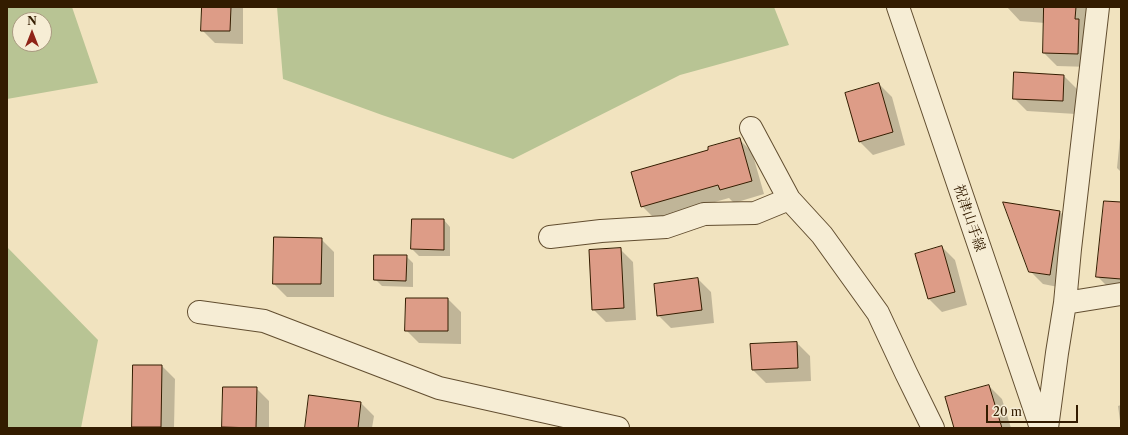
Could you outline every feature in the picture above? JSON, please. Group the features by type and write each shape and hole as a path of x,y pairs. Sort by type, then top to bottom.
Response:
{"street":[{"name":"祝津山手線","path":"898,7 1041,428"},
{"path":"1047,428 1056,353 1065,303 1098,7"},
{"path":"751,128 790,199 822,235 878,313 933,428"},
{"path":"550,237 601,231 666,228 704,214 755,213 790,199"},
{"path":"1065,303 1121,294"},
{"path":"199,312 264,321 439,388 618,428"}],"green space":[{"path":"7,7 72,7 98,83 7,99"},
{"path":"277,7 774,7 789,45 680,75 513,159 382,115 283,79"},
{"path":"7,247 98,340 81,428 7,428"}],"building":[{"path":"202,7 231,7 230,31 201,31"},
{"path":"1044,7 1076,7 1075,19 1079,19 1078,54 1043,53"},
{"path":"1014,72 1064,75 1063,101 1013,99"},
{"path":"879,83 893,132 859,142 845,93"},
{"path":"740,138 752,181 720,190 718,185 641,207 631,172 708,150 708,147"},
{"path":"1104,201 1121,202 1121,279 1096,277"},
{"path":"1003,202 1060,211 1050,275 1029,272"},
{"path":"412,219 444,219 444,250 411,249"},
{"path":"274,237 322,238 321,284 273,284"},
{"path":"942,246 955,292 928,299 915,254"},
{"path":"621,248 624,308 592,310 589,250"},
{"path":"374,255 407,255 406,281 374,280"},
{"path":"698,278 702,310 657,316 654,284"},
{"path":"406,298 448,298 448,331 405,331"},
{"path":"797,342 798,368 752,370 750,344"},
{"path":"133,365 162,365 161,427 132,427"},
{"path":"989,385 1002,428 954,428 945,397"},
{"path":"223,387 257,387 256,428 222,427"},
{"path":"309,395 361,402 358,428 305,428"}]}
